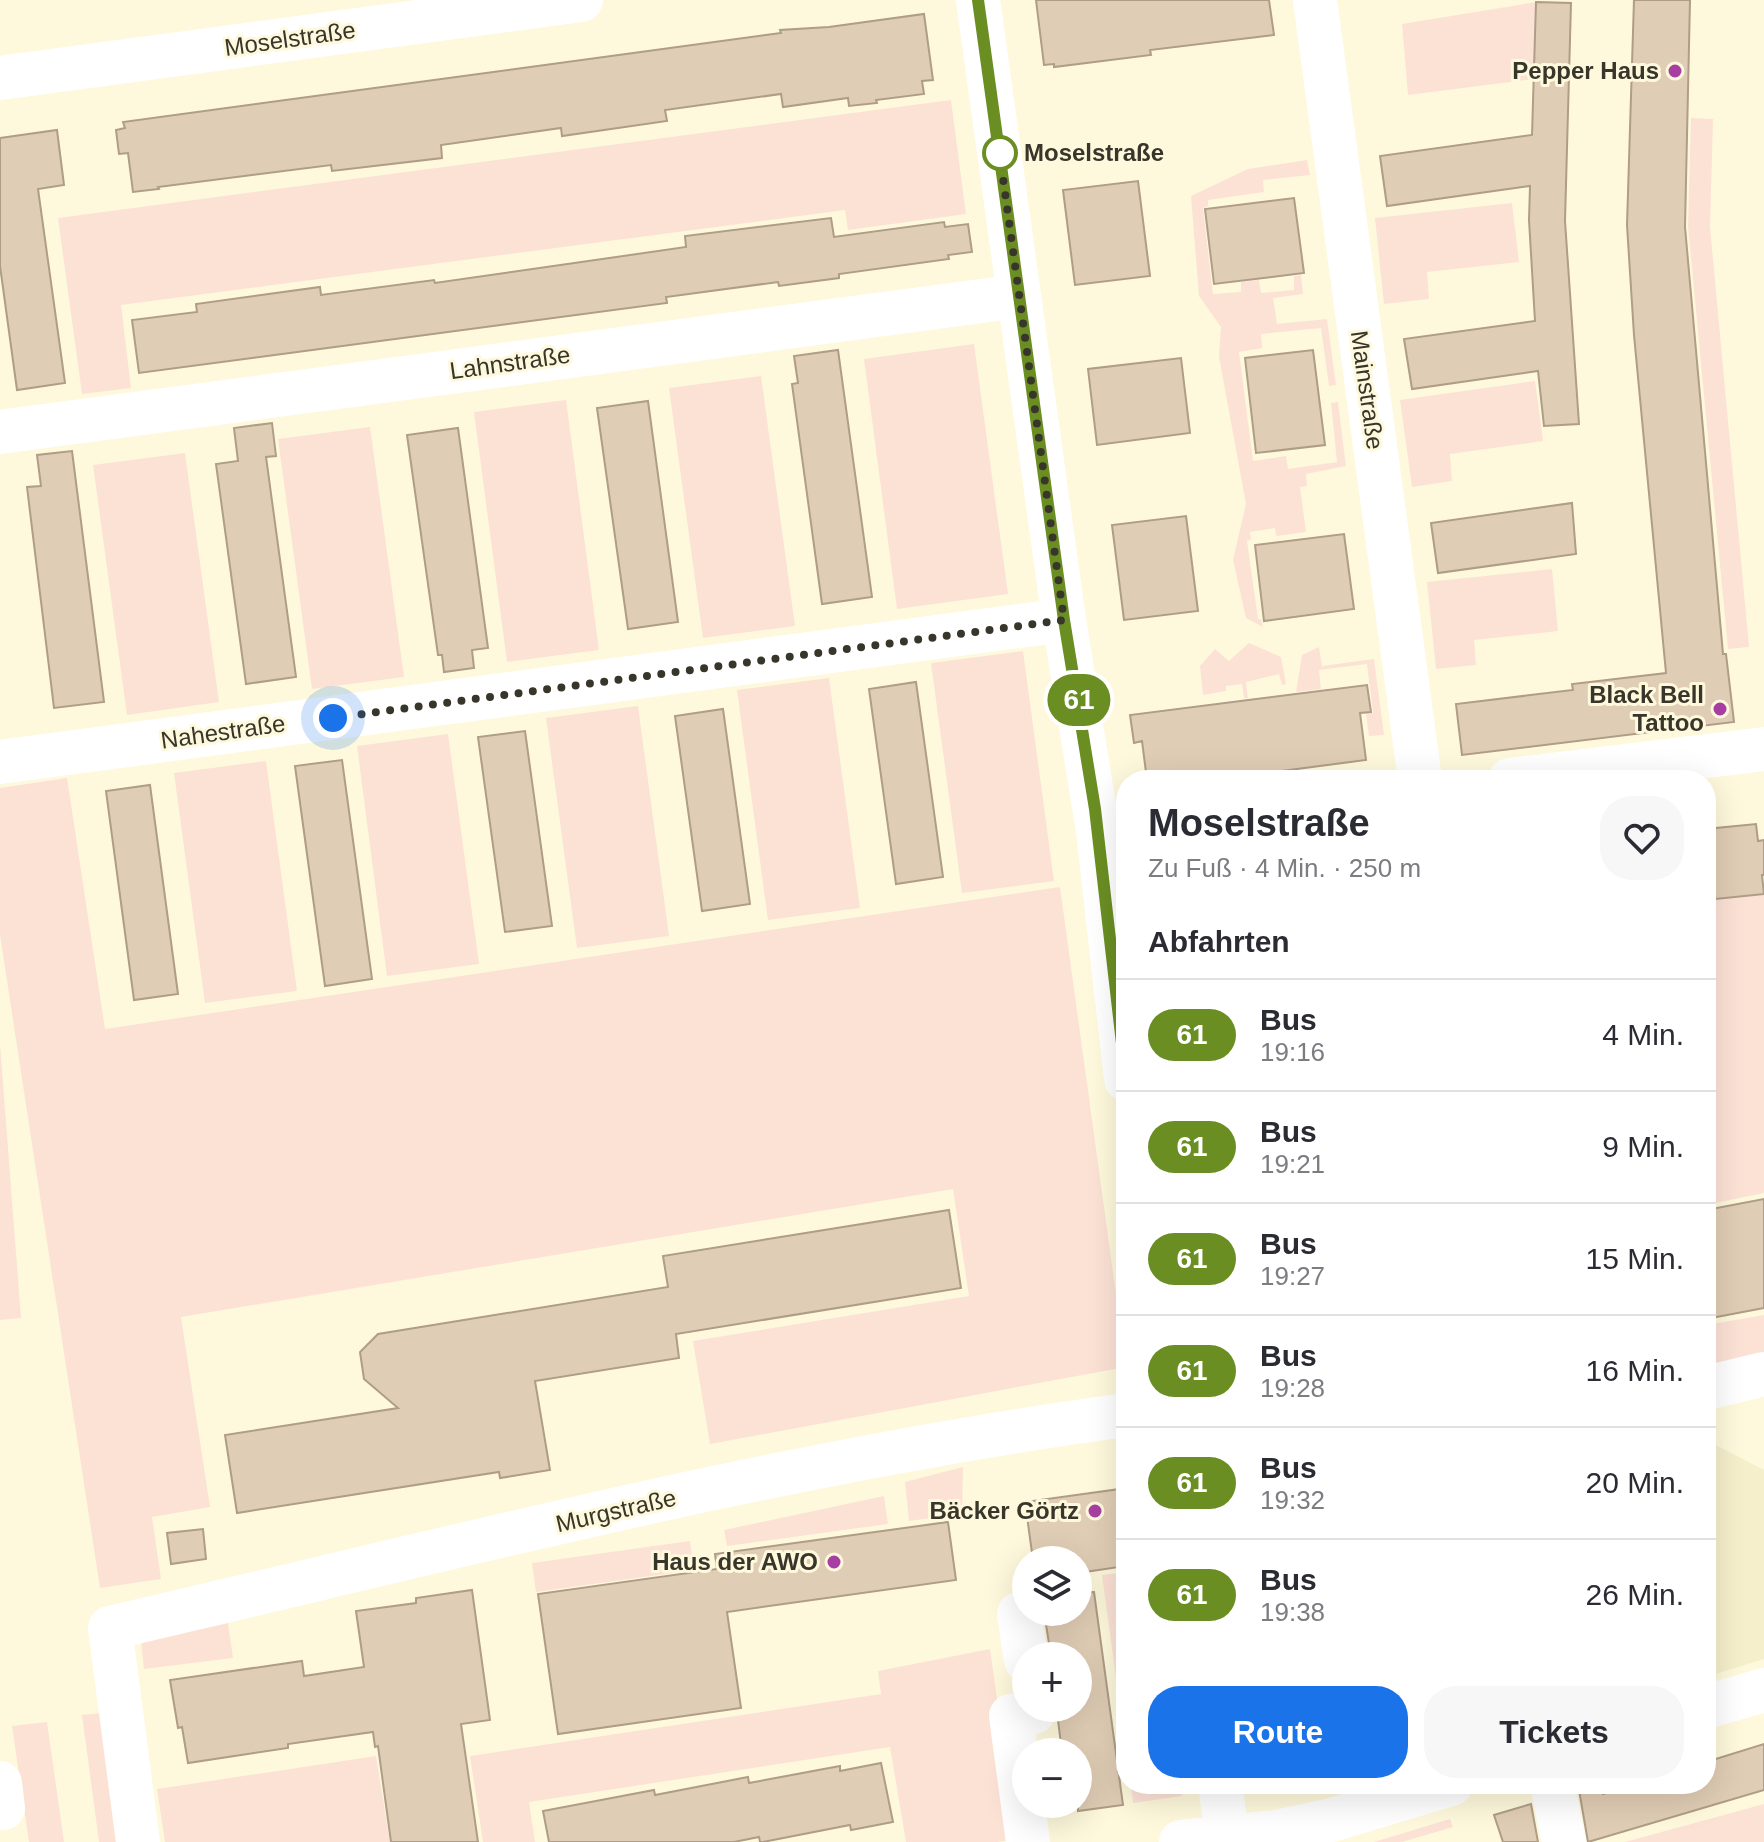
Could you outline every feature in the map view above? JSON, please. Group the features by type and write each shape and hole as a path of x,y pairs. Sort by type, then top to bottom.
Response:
{"street":[{"name":"Moselstraße","path":"0,78 581,0"},
{"path":"978,0 1064,620 1112,829 1116,900"},
{"name":"Mainstraße","path":"1315,0 1419,770"},
{"name":"Lahnstraße","path":"0,432 1019,296"},
{"name":"Nahestraße","path":"0,762 1064,620"},
{"path":"1592,770 1764,749"},
{"path":"1716,1386 1764,1374"},
{"name":"Murgstraße","path":"138,1842 110,1628 718,1488 1009,1432 1116,1416"},
{"path":"1716,1704 1764,1690"},
{"path":"1035,1724 1011,1716 1041,1822"},
{"path":"1223,1794 1238,1838"},
{"path":"1181,1842 1238,1838 1328,1821 1418,1794"},
{"path":"1554,1794 1564,1842"}],"shaded area":[{"path":"1536,2 1534,79 1408,95 1402,24"},
{"path":"951,100 966,214 848,230 845,210 121,305 131,388 82,394 58,218"},
{"path":"1691,118 1713,119 1710,227 1749,647 1728,649 1688,226"},
{"path":"1307,160 1310,175 1263,180 1264,192 1208,200 1208,206 1203,208 1213,294 1241,292 1241,282 1259,280 1261,293 1294,290 1294,276 1301,275 1303,294 1273,298 1277,324 1327,319 1336,385 1329,386 1321,328 1261,334 1262,348 1239,352 1253,461 1286,456 1288,469 1337,462 1331,403 1338,402 1346,466 1306,474 1307,486 1300,487 1306,532 1276,536 1275,528 1250,532 1251,539 1247,541 1258,619 1261,619 1263,627 1246,618 1233,560 1246,504 1219,357 1221,327 1199,296 1191,196 1248,169"},
{"path":"1512,203 1519,262 1427,272 1429,299 1384,304 1375,218"},
{"path":"974,344 1008,594 897,609 864,359"},
{"path":"761,376 795,626 703,638 669,388"},
{"path":"1535,381 1543,441 1450,454 1452,481 1412,487 1400,400"},
{"path":"566,400 599,650 507,662 474,412"},
{"path":"370,427 404,677 312,689 278,439"},
{"path":"185,453 219,702 127,715 93,465"},
{"path":"1552,569 1558,631 1474,640 1476,665 1436,669 1427,582"},
{"path":"1249,643 1281,657 1286,684 1282,685 1279,674 1246,682 1248,698 1244,698 1242,684 1226,686 1226,691 1203,695 1200,666 1215,649 1229,661"},
{"path":"1319,647 1322,666 1374,659 1384,735 1369,736 1366,714 1373,713 1367,664 1319,670 1321,689 1296,692 1302,655"},
{"path":"1023,651 1054,881 962,893 931,663"},
{"path":"829,678 860,908 768,920 737,690"},
{"path":"638,706 669,936 577,948 546,718"},
{"path":"448,734 479,964 387,976 357,746"},
{"path":"266,761 297,991 205,1003 174,773"},
{"path":"67,778 105,1029 1060,887 1116,1294 1116,1369 710,1444 693,1341 969,1296 953,1189 181,1317 210,1507 152,1517 161,1579 100,1588 0,935 0,788"},
{"path":"1764,894 1764,1193 1716,1203 1716,899"},
{"path":"0,1044 21,1318 0,1320"},
{"path":"1764,1315 1764,1363 1716,1373 1716,1323"},
{"path":"1716,1445 1764,1470 1764,1659 1716,1674"},
{"path":"963,1467 962,1514 909,1521 905,1482"},
{"path":"884,1496 888,1524 727,1546 724,1530"},
{"path":"690,1541 694,1570 536,1592 532,1563"},
{"path":"1116,1573 1116,1678 1102,1575"},
{"path":"228,1623 233,1658 144,1669 141,1641"},
{"path":"990,1649 1017,1839 997,1842 906,1842 890,1747 529,1802 535,1842 483,1842 470,1756 881,1694 878,1671"},
{"path":"101,1713 119,1842 99,1842 82,1715"},
{"path":"47,1722 64,1842 29,1842 12,1726"},
{"path":"376,1756 390,1842 165,1842 157,1789"},
{"path":"1132,1794 1182,1796 1133,1803"},
{"path":"1764,1804 1764,1842 1625,1842"},
{"path":"1450,1819 1453,1827 1402,1842 1374,1842"}],"building":[{"path":"1036,0 1269,0 1274,35 1150,50 1151,55 1054,67 1054,64 1044,65"},
{"path":"1634,0 1690,0 1685,227 1723,654 1726,654 1734,722 1462,755 1456,704 1573,690 1572,684 1666,673 1634,335 1627,225"},
{"path":"1536,2 1571,3 1565,221 1579,424 1544,426 1538,371 1412,389 1404,339 1535,321 1530,186 1387,206 1380,156 1532,135"},
{"path":"924,14 933,80 922,81 924,94 876,100 877,103 849,106 848,98 783,107 781,94 665,110 667,121 562,136 561,128 441,145 442,158 332,171 331,165 133,192 128,153 119,154 116,130 125,128 123,122 781,33 780,30 829,27"},
{"path":"57,130 64,185 38,189 65,383 17,390 0,266 0,138"},
{"path":"1138,181 1150,276 1075,285 1063,190"},
{"path":"1294,198 1304,273 1214,284 1205,209"},
{"path":"831,218 834,237 944,222 945,227 968,224 972,252 948,255 949,259 839,274 839,278 779,286 778,282 666,297 667,303 139,373 132,320 197,312 196,304 320,287 321,295 434,280 435,283 686,247 685,236"},
{"path":"838,350 872,597 822,604 792,384 798,383 794,356"},
{"path":"1313,350 1325,445 1256,453 1245,358"},
{"path":"1181,358 1190,433 1097,445 1088,369"},
{"path":"648,401 678,622 628,629 597,408"},
{"path":"272,423 276,456 266,457 296,677 246,684 216,464 238,461 234,428"},
{"path":"458,428 488,648 472,650 474,668 444,672 442,655 438,655 407,435"},
{"path":"72,451 104,702 54,708 27,487 41,486 37,455"},
{"path":"1572,503 1576,554 1438,573 1431,523"},
{"path":"1186,516 1198,611 1124,620 1112,525"},
{"path":"1344,534 1354,609 1264,621 1255,545"},
{"path":"916,682 943,877 896,884 869,689"},
{"path":"1367,685 1371,712 1360,713 1366,760 1288,770 1146,770 1142,741 1134,743 1130,715"},
{"path":"723,709 750,904 702,911 675,716"},
{"path":"525,731 552,926 505,932 478,737"},
{"path":"342,760 372,979 325,986 295,766"},
{"path":"150,785 178,994 134,1000 106,791"},
{"path":"1756,824 1758,841 1764,840 1764,894 1716,899 1716,828"},
{"path":"1764,1199 1764,1308 1716,1317 1716,1208"},
{"path":"949,1210 961,1288 676,1334 679,1358 535,1381 550,1470 500,1478 499,1472 237,1513 225,1435 398,1408 364,1379 360,1352 378,1334 668,1287 663,1256"},
{"path":"1116,1490 1116,1567 1092,1571 1092,1546 1031,1546 1025,1502"},
{"path":"948,1522 956,1580 727,1612 741,1708 558,1734 538,1594 717,1569 715,1554"},
{"path":"203,1529 206,1559 171,1564 167,1533"},
{"path":"472,1590 490,1720 461,1724 478,1842 391,1842 378,1746 375,1747 373,1732 188,1763 170,1680 302,1661 304,1676 364,1667 356,1611 416,1603 416,1598"},
{"path":"1094,1592 1116,1754 1116,1794 1122,1794 1123,1805 1092,1809 1092,1738 1060,1738 1058,1722 1092,1722 1092,1642 1049,1642 1046,1626 1092,1626"},
{"path":"1764,1744 1764,1790 1588,1842 1580,1794 1716,1794 1716,1759"},
{"path":"881,1763 893,1822 851,1830 850,1825 763,1842 759,1837 734,1842 549,1842 543,1811 654,1790 655,1795 748,1777 749,1783 840,1766 840,1771"},
{"path":"1531,1804 1538,1842 1503,1842 1494,1815"}],"bus line":[{"name":"61","path":"978,0 1064,620 1089,764 1116,986"}],"place":[{"name":"Pepper Haus","path":"1675,71"},
{"name":"Moselstraße","path":"1000,153"},
{"name":"Black Bell Tattoo","path":"1720,709"},
{"name":"Bäcker Görtz","path":"1095,1511"},
{"name":"Haus der AWO","path":"834,1562"}],"route":[{"path":"333,718 1064,620 999,149 1000,153"}]}
